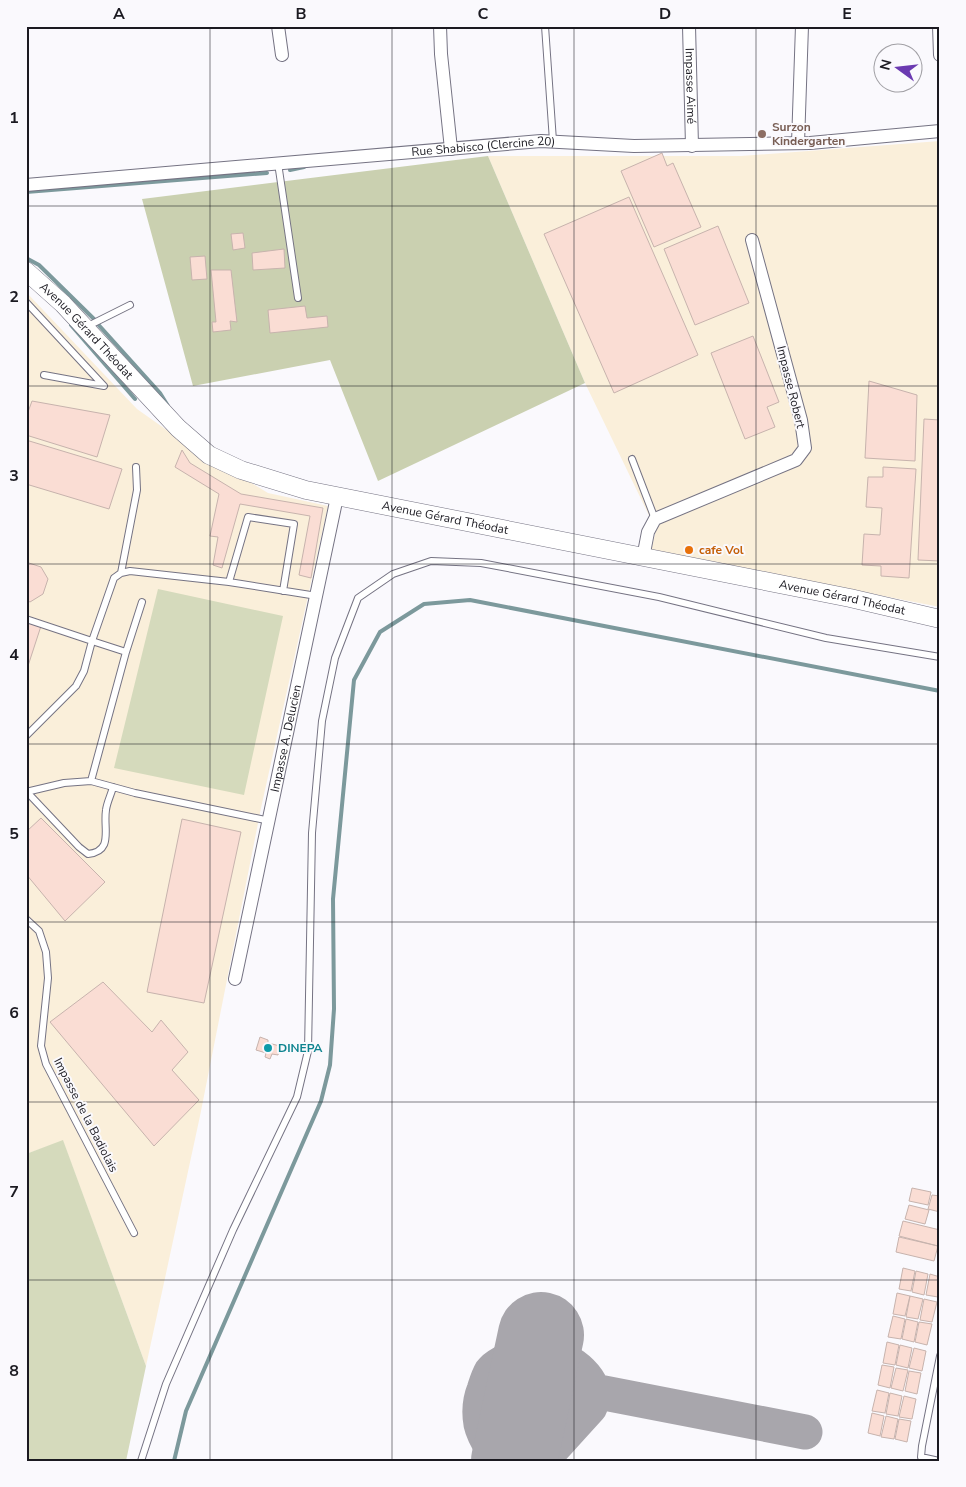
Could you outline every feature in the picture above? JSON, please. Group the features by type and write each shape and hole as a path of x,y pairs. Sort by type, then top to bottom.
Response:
{"street":[{"path":"278,26 282,55"},
{"path":"440,26 451,149"},
{"name":"Impasse Aimé","path":"689,26 692,146"},
{"path":"798,143 802,26"},
{"path":"939,26 940,55"},
{"name":"Rue Shabisco (Clercine 20)","path":"26,185 552,141 634,146 692,146 798,143 940,131"},
{"name":"Impasse Robert","path":"655,518 796,460 805,448 802,420 752,240"},
{"name":"Avenue Gérard Théodat","path":"26,271 64,304 178,428 209,455 240,470 265,479 337,497 850,598 940,619"},
{"name":"Impasse A. Delucien","path":"235,979 270,821 337,497"},
{"path":"643,558 648,532 655,518"}],"lane":[{"path":"545,26 552,141"},
{"path":"278,163 298,298"},
{"path":"26,302 104,386 44,375"},
{"path":"85,328 130,305"},
{"path":"632,459 655,518"},
{"path":"121,573 136,490 136,467"},
{"path":"229,582 248,516 285,522 294,524 283,591"},
{"path":"142,1461 166,1384 233,1230 297,1097 308,1050 312,833 322,721 335,658 358,598 393,574 431,561 481,563 659,597 826,638 940,657"},
{"path":"26,736 76,686 84,671 92,641 114,578 121,573 138,571 229,582 317,596"},
{"path":"91,781 126,652 142,602"},
{"path":"26,619 126,652"},
{"path":"113,787 106,808 106,842 103,848 96,853 88,854 79,847 27,792 64,782 91,781 270,821"},
{"name":"Impasse de la Badiolais","path":"26,919 39,931 46,952 48,978 41,1046 46,1064 134,1233"},
{"path":"939,1461 921,1457 940,1356"}],"shaded area":[{"path":"940,141 940,607 651,551 656,530 585,383 488,156 741,156"},
{"path":"26,292 137,409 178,438 268,493 328,506 261,808 200,1116 146,1366 63,1141 26,1154"}],"green space":[{"path":"488,156 585,383 378,481 330,360 193,386 142,199"},
{"path":"158,589 283,616 244,795 114,768"},
{"path":"63,1140 146,1366 126,1461 26,1461 26,1154"}],"building":[{"path":"662,153 667,166 673,163 701,227 654,247 621,171"},
{"path":"629,197 698,355 614,393 544,234"},
{"path":"718,226 749,303 695,325 664,249"},
{"path":"243,233 245,248 233,250 231,234"},
{"path":"284,249 285,268 253,270 252,253"},
{"path":"205,256 207,279 192,280 190,257"},
{"path":"211,270 231,270 237,322 230,321 231,330 213,332 212,322 216,322"},
{"path":"305,306 307,318 327,316 328,327 270,333 268,310"},
{"path":"753,336 779,402 767,407 775,427 745,439 711,353"},
{"path":"869,381 917,395 915,461 865,458"},
{"path":"32,401 110,415 97,457 26,435 26,412 28,412"},
{"path":"924,419 940,420 940,561 918,560"},
{"path":"26,440 122,469 109,509 26,484"},
{"path":"182,450 190,463 241,494 323,508 311,578 299,575 310,516 240,504 222,568 213,565 218,537 210,536 219,494 175,467"},
{"path":"883,467 916,469 909,578 881,576 881,566 862,565 864,534 880,535 882,508 866,507 868,477 883,477"},
{"path":"26,562 41,567 48,579 43,594 30,602 26,600"},
{"path":"26,621 41,626 26,672"},
{"path":"41,818 105,882 65,921 26,874 26,832"},
{"path":"182,819 241,832 204,1003 147,992"},
{"path":"103,982 152,1032 161,1020 188,1052 172,1070 199,1100 154,1146 50,1022"},
{"name":"DINEPA","path":"260,1037 268,1040 268,1043 280,1046 278,1055 272,1054 270,1059 265,1057 266,1053 256,1050"},
{"path":"912,1188 931,1192 928,1205 909,1201"},
{"path":"932,1195 940,1196 940,1212 928,1209"},
{"path":"909,1205 929,1210 925,1224 905,1219"},
{"path":"903,1221 940,1230 938,1246 899,1236"},
{"path":"899,1237 938,1246 934,1261 896,1252"},
{"path":"903,1268 915,1271 911,1291 899,1289"},
{"path":"916,1271 928,1274 924,1295 912,1292"},
{"path":"930,1274 940,1277 938,1297 926,1295"},
{"path":"897,1293 910,1296 905,1316 893,1314"},
{"path":"910,1296 923,1299 918,1319 906,1317"},
{"path":"924,1299 937,1302 932,1322 920,1320"},
{"path":"893,1316 905,1319 901,1339 888,1337"},
{"path":"906,1319 918,1322 914,1342 902,1339"},
{"path":"919,1322 932,1324 927,1345 915,1342"},
{"path":"887,1342 899,1345 895,1365 883,1363"},
{"path":"900,1345 912,1348 908,1368 896,1365"},
{"path":"914,1348 926,1351 922,1371 909,1368"},
{"path":"882,1365 894,1367 890,1388 878,1385"},
{"path":"896,1368 908,1370 903,1391 891,1388"},
{"path":"909,1371 921,1373 917,1394 905,1391"},
{"path":"877,1390 889,1393 885,1413 872,1411"},
{"path":"890,1393 902,1396 898,1416 886,1414"},
{"path":"904,1396 916,1399 912,1419 899,1417"},
{"path":"872,1413 884,1416 880,1436 868,1433"},
{"path":"886,1416 898,1419 894,1439 881,1437"},
{"path":"899,1419 911,1421 907,1442 895,1439"}],"waterway":[{"path":"290,170 304,167"},
{"path":"26,192 267,173"},
{"path":"26,258 39,265 95,320"},
{"path":"96,322 160,393 168,406"},
{"path":"71,325 135,399"},
{"path":"174,1461 186,1411 321,1101 330,1065 334,1009 333,899 354,680 380,632 424,604 470,600 940,691"}],"taxiway":[{"path":"500,1461 486,1438 481,1424 481,1402 486,1383 491,1372 498,1365 514,1358 537,1352 557,1357 581,1372 591,1386 594,1395 590,1407 541,1461"},
{"path":"532,1379 805,1432"}],"runway":[{"path":"514,1461 541,1335"}],"place":[{"name":"Surzon Kindergarten","path":"762,134"},
{"name":"cafe Vol","path":"689,550"},
{"name":"DINEPA","path":"268,1048"}]}
